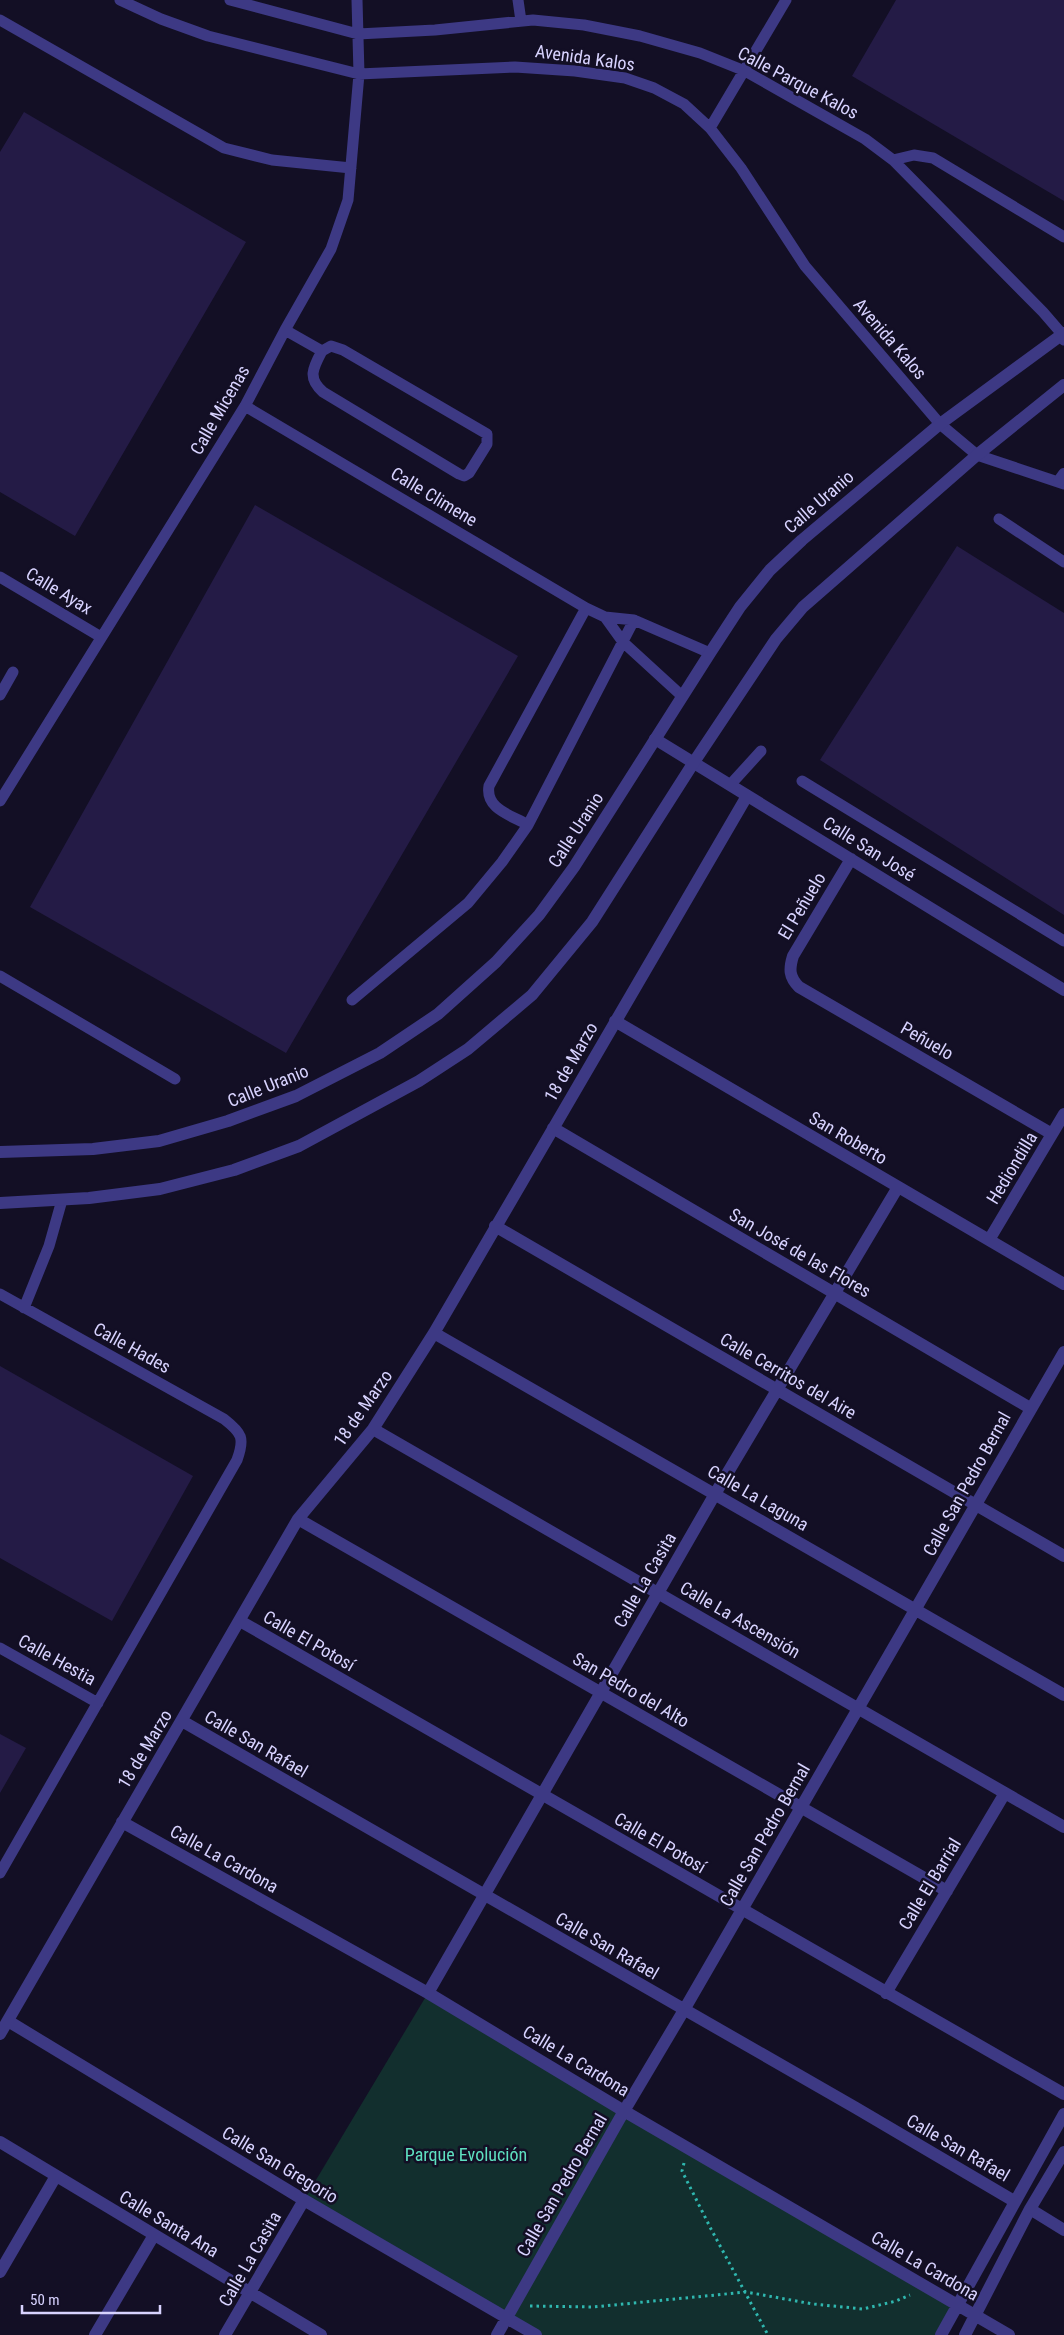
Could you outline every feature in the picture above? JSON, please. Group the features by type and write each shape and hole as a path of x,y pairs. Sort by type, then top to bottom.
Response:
{"street":[{"name":"Calle Uranio","path":"0,1152 93,1149 159,1140 228,1121 296,1096 380,1054 438,1014 496,962 539,915 574,867 740,607 770,570 802,540 940,424 1063,336"},
{"path":"0,1203 62,1200 160,1189 234,1170 290,1149 419,1082 468,1049 532,995 592,922 694,762 776,639 803,607 977,455 1064,385"},
{"name":"Calle San José","path":"655,739 1064,990"},
{"name":"18 de Marzo","path":"0,2034 298,1519 373,1429 434,1333 747,796"},
{"name":"El Peñuelo","path":"790,974 793,956 850,859"},
{"name":"Peñuelo","path":"790,974 799,987 1052,1134"},
{"name":"San Roberto","path":"615,1021 1064,1284"},
{"name":"Hediondilla","path":"989,1240 1064,1114"},
{"name":"San José de las Flores","path":"553,1128 1030,1408"},
{"name":"Calle La Casita","path":"428,1993 715,1494 898,1187"},
{"name":"Calle Cerritos del Aire","path":"495,1226 1064,1556"},
{"name":"Calle La Laguna","path":"434,1333 1064,1695"},
{"name":"Calle San Pedro Bernal","path":"496,2335 1064,1352"},
{"name":"Calle La Ascensión","path":"373,1429 1064,1827"},
{"name":"San Pedro del Alto","path":"298,1519 802,1806 947,1891"},
{"name":"Calle El Potosí","path":"240,1621 1064,2094"},
{"name":"Calle San Rafael","path":"182,1721 1014,2201"},
{"name":"Calle El Barrial","path":"886,1993 1005,1793"},
{"name":"Calle La Cardona","path":"122,1822 428,1993 624,2111 1009,2335"},
{"name":"Calle San Gregorio","path":"8,2021 304,2200 536,2335"},
{"path":"941,2335 1064,2114"},
{"name":"Calle Santa Ana","path":"0,2142 321,2335"},
{"path":"965,2335 1030,2209 1064,2152"},
{"path":"0,2272 56,2176"},
{"name":"Calle La Casita","path":"226,2335 304,2200"},
{"path":"1030,2209 1064,2230"},
{"path":"95,2335 154,2235"}],"lane":[{"name":"Avenida Kalos","path":"120,0 161,19 208,36 359,74 515,67 575,71 625,78 654,88 684,104 710,128 741,168 805,266 940,424 977,455"},
{"name":"Calle Parque Kalos","path":"230,0 358,34 435,30 533,20 584,25 640,36 700,53 745,71 865,139 893,160 1063,336"},
{"name":"Calle Micenas","path":"0,801 100,636 245,406 285,330 331,250 348,200 359,74 357,0"},
{"path":"518,0 521,21"},
{"path":"710,128 786,0"},
{"path":"0,20 224,148 272,160 351,168"},
{"path":"893,160 914,154 933,158 1064,238"},
{"path":"285,330 322,351"},
{"path":"331,346 343,350 487,434 487,444 469,473 464,476 459,474 323,392 312,380 312,373 322,351 331,346"},
{"name":"Calle Climene","path":"245,406 586,608 605,617 634,620 710,652"},
{"path":"977,455 1062,480"},
{"path":"999,519 1064,562"},
{"name":"Calle Ayax","path":"0,576 100,636"},
{"path":"528,825 492,805 488,794 489,786 586,608"},
{"name":"Calle Climene","path":"605,617 623,642 682,696"},
{"path":"352,1000 468,902 528,825 634,620"},
{"path":"0,695 13,672"},
{"path":"730,785 762,751"},
{"path":"802,780 1064,940"},
{"path":"0,976 175,1079"},
{"path":"24,1308 49,1246 62,1200"},
{"name":"Calle Hades","path":"0,1294 224,1419 237,1430 242,1438 242,1447 237,1460 98,1703"},
{"name":"Calle Hestia","path":"0,1648 98,1703"},
{"path":"0,1874 98,1703"}],"path":[{"path":"689,2148 682,2171 710,2230 746,2292 768,2335"},
{"path":"514,2305 593,2307 746,2292 813,2304 863,2309 896,2301 926,2287"}],"green space":[{"name":"Parque Evolución","path":"428,1993 957,2305 941,2335 537,2335 304,2200"}],"building":[{"path":"896,0 1064,0 1064,201 852,76"},
{"path":"24,112 246,242 75,536 0,492 0,152"},
{"path":"255,505 518,656 286,1053 30,907"},
{"path":"957,546 1064,613 1064,915 820,760"},
{"path":"0,1366 193,1476 112,1621 0,1558"},
{"path":"0,1734 26,1748 0,1793"}]}
